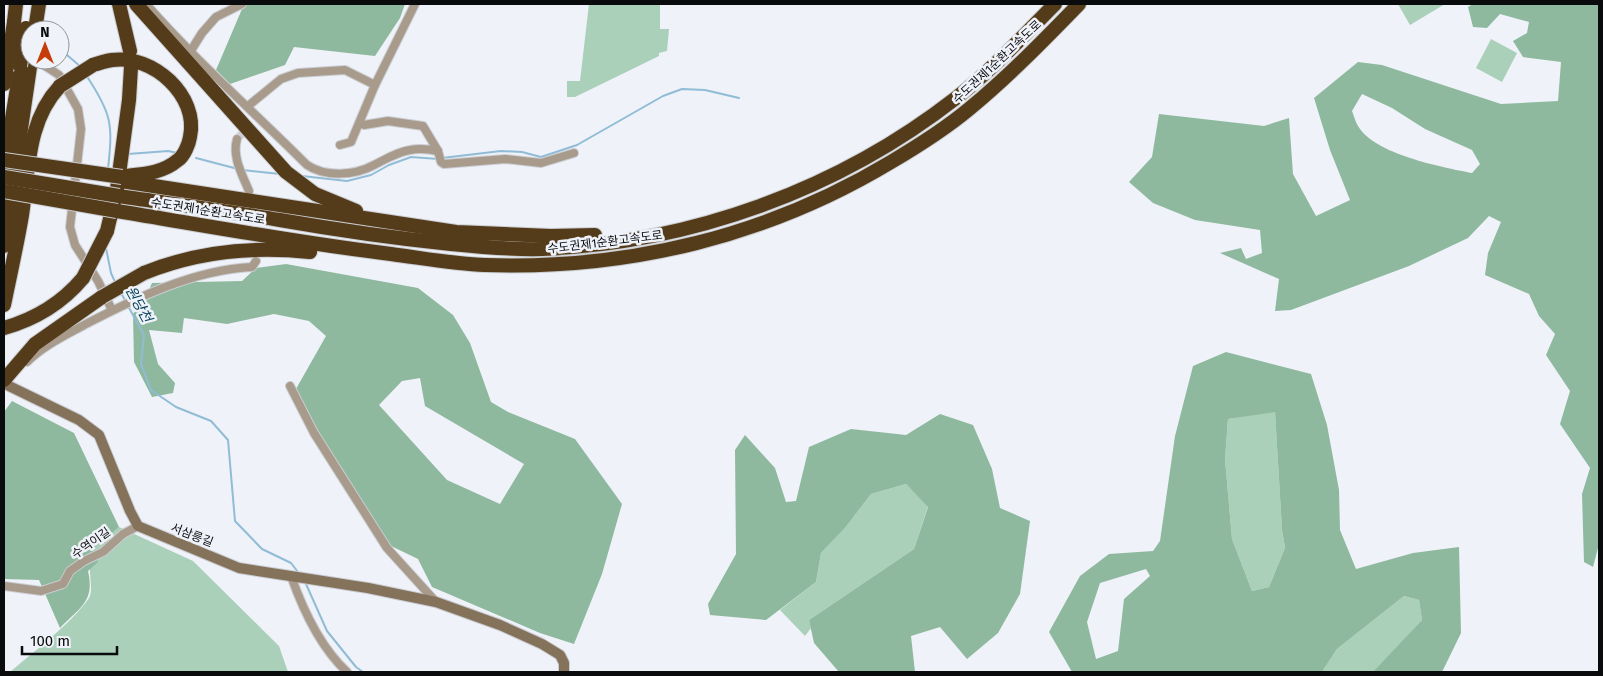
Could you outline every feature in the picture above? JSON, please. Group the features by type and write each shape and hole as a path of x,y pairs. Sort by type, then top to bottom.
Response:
{"highway":[{"path":"16,4 22,20"},
{"path":"27,20 30,4"},
{"path":"30,20 40,4"},
{"path":"119,4 130,51"},
{"path":"136,4 272,158 296,181 315,194 372,216 456,232"},
{"name":"수도권제1순환고속도로","path":"4,177 353,233 484,247 541,249 634,240 670,233 760,206 812,184 895,141 957,97 1012,48 1055,4"},
{"name":"수도권제1순환고속도로","path":"4,191 350,249 444,261 484,265 559,265 636,256 711,240 819,202 904,154 968,111 997,86 1079,4"},
{"path":"4,304 22,215 33,133 48,99 60,86 93,64 113,59 149,67 168,78 189,109 193,126 189,142 181,159 168,167 151,173 122,179"},
{"path":"4,328 18,324 56,304 83,278 106,231 121,162 131,67"},
{"path":"4,84 20,68"},
{"path":"4,167 24,70"},
{"path":"4,246 25,70"},
{"path":"4,160 456,232 559,236 634,231 707,216 812,184"},
{"path":"5,386 35,344 102,296 144,273 194,257 253,248 444,261"}],"street":[{"path":"146,4 214,77 248,106 307,165 318,172 335,174 372,167 408,150 422,148 457,164 505,159 523,159 542,163 574,153"},
{"path":"190,52 202,33 216,17 242,4"},
{"path":"340,145 351,142 375,85 415,4"},
{"path":"4,46 20,58"},
{"path":"46,70 59,75 78,109 82,130 70,227 75,245 116,309"},
{"path":"248,106 281,79 298,73 345,70 375,85"},
{"path":"252,123 259,117"},
{"path":"360,122 364,125 388,121 423,126 439,155"},
{"path":"237,139 234,150 236,160 249,191"},
{"path":"138,526 99,435 79,420 5,386 32,357 55,341 116,309 200,275 227,268 252,267 256,260"},
{"name":"서삼릉길","path":"290,386 314,433 387,548 436,602"},
{"name":"서삼릉길","path":"138,526 239,568 436,602 500,625 542,644 560,655 564,663 564,672"},
{"name":"수역이길","path":"4,586 40,591 63,584 70,572 77,566 103,552 123,534 138,526"},
{"path":"291,576 298,596 327,650 347,672"}],"green space":[{"path":"248,4 405,4 400,18 375,56 294,47 285,65 230,84 216,70 242,9"},
{"path":"589,4 660,4 660,29 669,29 667,51 659,53 659,56 575,97 567,97 567,81 580,81"},
{"path":"1398,4 1445,4 1410,25"},
{"path":"1473,4 1599,4 1599,544 1593,567 1584,562 1582,494 1590,468 1560,424 1570,391 1546,355 1555,334 1539,316 1529,294 1485,275 1488,253 1501,222 1489,216 1468,238 1409,266 1291,310 1275,311 1279,279 1220,253 1241,248 1246,259 1262,253 1260,230 1195,220 1153,203 1129,182 1152,157 1159,114 1264,126 1289,118 1293,174 1316,216 1350,200 1330,150 1314,98 1358,62 1382,65 1501,104 1558,101 1561,62 1523,57 1513,41 1527,33 1529,22 1500,14 1487,28 1473,27 1468,7","holes":["1362,94 1392,108 1425,129 1472,150 1480,164 1472,173 1427,163 1393,152 1366,136 1358,126 1352,111"]},
{"path":"1491,39 1517,53 1502,82 1476,68"},
{"path":"286,264 418,288 453,315 470,343 491,402 508,412 575,439 622,504 602,574 574,644 540,633 432,587 418,559 389,545 341,467 292,396 326,336 309,321 274,314 227,324 184,318 182,333 149,330 158,364 175,383 173,393 152,397 134,362 133,314 145,299 152,283 242,281 256,268","holes":["420,378 425,406 524,464 500,504 447,480 379,405 402,381"]},
{"path":"1226,352 1311,374 1327,425 1339,490 1340,530 1356,569 1413,553 1459,547 1461,633 1442,672 1373,672 1422,620 1419,600 1404,596 1337,649 1322,672 1072,672 1049,632 1080,576 1109,554 1153,551 1160,541 1175,436 1193,366","holes":["1275,412 1282,530 1285,548 1269,587 1252,591 1232,539 1225,459 1228,419","1146,569 1150,576 1124,599 1118,651 1096,659 1087,622 1100,583"]},
{"path":"12,401 74,433 119,527 94,548 98,562 88,571 90,581 87,597 79,609 60,628 39,580 4,579 4,412"},
{"path":"1275,411 1282,530 1285,548 1269,587 1252,591 1232,539 1225,459 1228,419"},
{"path":"940,414 973,425 992,469 1000,508 1030,521 1020,594 998,633 967,659 940,627 911,636 915,672 839,672 814,643 809,620 914,549 928,507 906,484 871,494 845,528 821,553 816,582 766,620 710,615 708,604 736,554 735,450 745,435 775,468 786,502 796,501 809,447 851,429 906,435"},
{"path":"906,484 928,506 914,549 809,620 811,628 805,636 780,610 816,582 821,553 845,528 871,494"},
{"path":"119,527 193,561 279,646 288,672 10,672 62,628 89,598 91,594 90,562 93,549 101,540"},
{"path":"1404,596 1419,600 1422,620 1379,667 1373,672 1322,672 1337,649"}],"waterway":[{"name":"원당천","path":"70,58 81,67"},
{"name":"원당천","path":"86,75 95,88 109,120 108,169"},
{"path":"442,158 501,151 522,152 541,157 577,145 663,96 682,89 705,90 739,98"},
{"path":"128,154 168,151 178,153"},
{"path":"302,176 347,181 371,175 389,165 411,157 438,159"},
{"path":"196,158 238,169"},
{"path":"243,170 280,174"},
{"name":"원당천","path":"106,248 111,273 115,282"},
{"name":"원당천","path":"121,293 126,302"},
{"name":"원당천","path":"128,306 144,335 141,364 151,390 176,407 211,421 228,440 235,521 262,549 291,563 298,572"},
{"name":"원당천","path":"306,584 327,631 356,667 363,672"}],"tunnel":[{"path":"237,139 252,123"}]}
